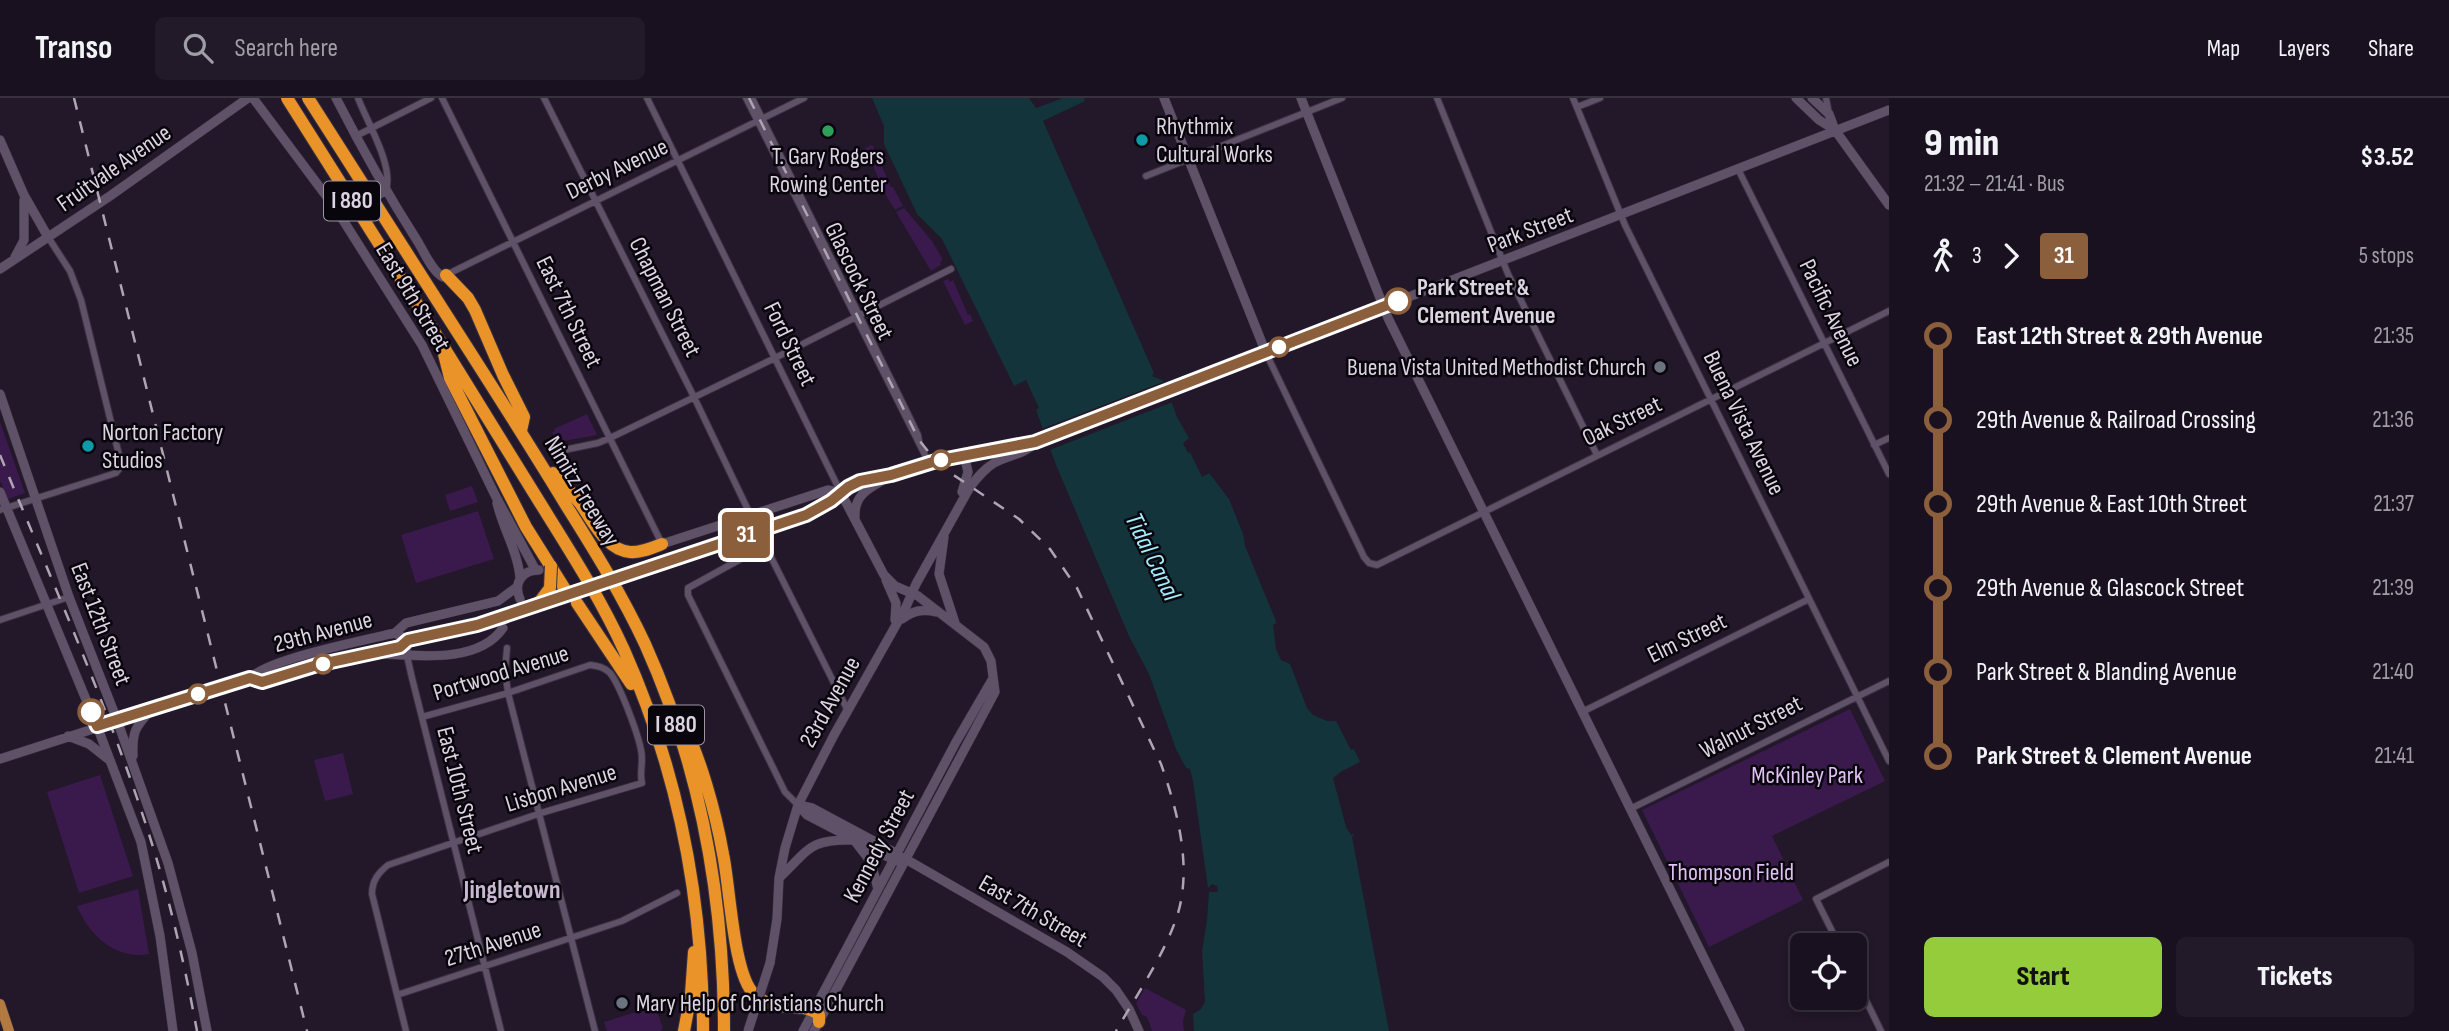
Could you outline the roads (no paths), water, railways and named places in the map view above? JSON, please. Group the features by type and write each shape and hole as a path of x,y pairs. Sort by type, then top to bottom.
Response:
{"highway":[{"name":"Nimitz Freeway","path":"287,98 601,604 623,648 651,716 683,828 700,945 703,1031"},
{"name":"Nimitz Freeway","path":"308,98 533,450 620,594 644,643 662,686 693,781 712,863 721,944 724,1031"},
{"path":"446,275 475,310 524,417 521,431"},
{"path":"441,343 450,378 527,527 550,588 538,604"},
{"path":"533,450 578,501 609,542 627,552 640,552 662,544"},
{"path":"542,568 573,598 602,637 651,716"},
{"path":"662,686 694,743 723,852 741,975 755,996 768,1004 816,1021"},
{"path":"684,1031 691,994 695,899"}],"main road":[{"name":"East 9th Street","path":"250,98 342,218 422,345 495,495 542,568"},
{"name":"Fruitvale Avenue","path":"0,269 250,98"},
{"path":"336,98 386,190 438,274 446,275"},
{"path":"1164,98 1266,353"},
{"path":"1301,98 1384,307 1740,1031"},
{"path":"1796,98 1835,131"},
{"path":"1812,98 1829,114 1835,131 1889,205"},
{"name":"Park Street","path":"1035,442 1889,110"},
{"path":"0,143 24,195 48,237"},
{"path":"342,218 386,190"},
{"path":"13,260 24,240 24,195"},
{"name":"East 12th Street","path":"0,394 69,597 168,863 192,953 207,1031"},
{"path":"0,400 6,411"},
{"name":"29th Avenue","path":"250,678 262,682 317,665 400,647 408,640 477,625 538,604 573,598 681,557 806,515 860,481 964,455 1035,442"},
{"name":"23rd Avenue","path":"748,1031 765,983 777,919 779,878 798,805 959,504 986,468 997,461 1029,450 1035,442"},
{"path":"959,504 968,472 964,455"},
{"path":"855,519 859,497 891,475"},
{"name":"29th Avenue","path":"662,544 828,490 841,493"},
{"name":"East 12th Street","path":"0,492 3,509 97,726 141,842 160,936 173,1031"},
{"name":"Ford Street","path":"841,493 884,575 895,586 912,593"},
{"name":"East 9th Street","path":"495,495 500,518 518,559 520,599"},
{"path":"945,530 939,574 955,623"},
{"path":"396,633 406,623 498,601 518,583 524,573 542,568"},
{"path":"884,575 895,603 894,625"},
{"name":"Kennedy Street","path":"803,1031 816,1021 906,861 995,692 991,661 984,647 912,593"},
{"path":"894,625 914,611 938,612"},
{"path":"368,654 407,656 468,651 488,643 503,628"},
{"name":"29th Avenue","path":"0,759 250,678 256,671 300,657 396,633 408,640"},
{"name":"Kennedy Street","path":"816,1021 878,889 956,741 992,680"},
{"path":"133,765 132,738 135,730 153,708"},
{"path":"68,736 89,744 110,761"},
{"name":"East 7th Street","path":"798,805 807,815 854,840 906,861 1068,952 1103,976 1129,1009 1139,1031"},
{"name":"East 7th Street","path":"798,805 812,808 895,858"},
{"path":"779,878 807,849 818,843 854,840 871,862 878,889"},
{"path":"0,1004 9,1031"}],"street":[{"path":"358,98 388,176 386,190"},
{"path":"356,136 431,98"},
{"name":"East 7th Street","path":"442,98 662,544"},
{"name":"Chapman Street","path":"544,98 750,514"},
{"name":"Ford Street","path":"647,98 841,493"},
{"name":"Glascock Street","path":"749,98 918,435 929,463"},
{"name":"Derby Avenue","path":"446,275 804,98"},
{"path":"1146,176 1342,98"},
{"path":"1437,98 1503,262 1597,455"},
{"name":"Buena Vista Avenue","path":"1573,98 1620,215 1889,761"},
{"path":"1577,107 1601,98"},
{"path":"1826,98 1829,114"},
{"name":"Pacific Avenue","path":"1738,169 1889,474"},
{"path":"3,509 116,473 120,468 81,300 70,271 48,237"},
{"path":"564,450 610,438 951,269"},
{"name":"Oak Street","path":"1266,353 1366,560 1373,564 1383,562 1889,311"},
{"path":"1874,445 1889,438"},
{"name":"East 7th Street","path":"798,805 785,792 688,594 688,588 764,549 769,553 848,711"},
{"path":"0,620 69,597"},
{"name":"Elm Street","path":"1582,712 1809,599"},
{"name":"East 10th Street","path":"408,640 407,656 501,1031"},
{"path":"507,648 505,670 508,693 595,1031"},
{"name":"Portwood Avenue","path":"422,717 508,693 590,665 602,667 611,674 642,752 642,783"},
{"name":"Walnut Street","path":"1630,810 1889,681"},
{"name":"Lisbon Avenue","path":"397,995 372,894 375,878 388,865 541,813 642,783"},
{"path":"1833,933 1816,899 1889,862"},
{"name":"27th Avenue","path":"397,995 622,921 677,893"},
{"path":"397,995 407,1031"},
{"path":"1867,1002 1881,1031"}],"water":[{"name":"Tidal Canal","path":"872,98 1029,98 1036,108 1063,98 1084,98 1085,101 1043,121 1154,373 1152,376 1164,381 1177,417 1209,473 1229,499 1278,626 1327,718 1333,715 1361,764 1338,777 1355,834 1352,837 1389,1031 1187,1031 1186,1022 1200,1000 1197,955 1205,917 1205,891 1186,768 1176,749 1149,674 1129,636 1056,465 1036,410 1039,408 1026,380 1014,386 942,239 917,214 884,144 884,126"}],"railway":[{"path":"74,98 307,1031"},
{"path":"749,98 919,440 936,461 1019,519 1050,549 1077,588 1161,764 1182,842 1181,903 1163,950 1116,1031"},
{"path":"0,455 76,638 130,778 168,901 197,1031"}],"place":[{"name":"T. Gary Rogers Rowing Center","path":"828,131"},
{"name":"Rhythmix Cultural Works","path":"1142,140"},
{"name":"Park Street & Clement Avenue","path":"1398,301"},
{"name":"Buena Vista United Methodist Church","path":"1660,367"},
{"name":"Norton Factory Studios","path":"88,446"},
{"name":"Mary Help of Christians Church","path":"622,1003"}],"district":[{"name":"Jingletown","path":"512,890"}],"park label":[{"name":"McKinley Park","path":"1807,775"},
{"name":"Thompson Field","path":"1731,872"}]}
